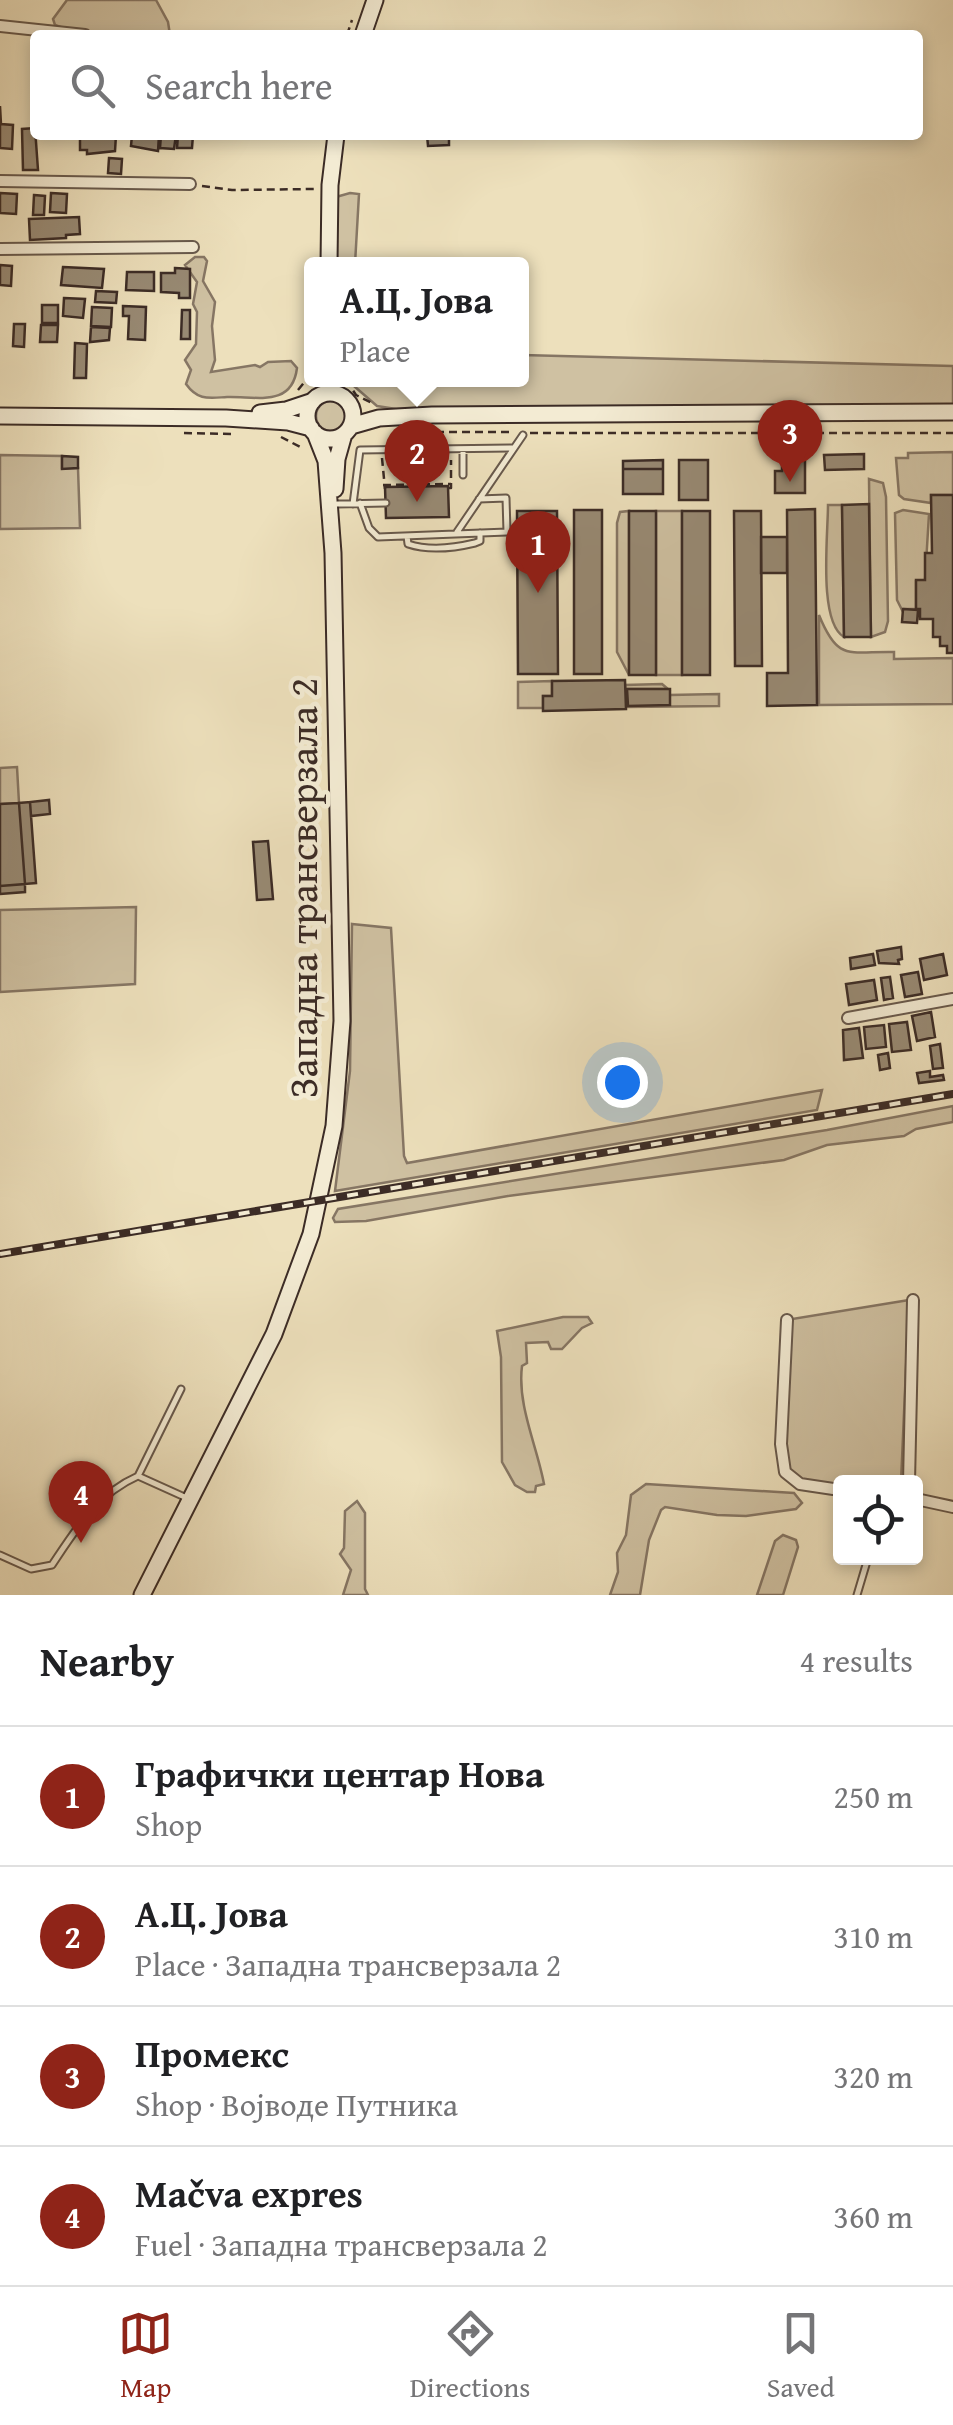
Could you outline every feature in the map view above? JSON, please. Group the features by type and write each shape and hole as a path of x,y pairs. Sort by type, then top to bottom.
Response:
{"main road":[{"path":"364,30 375,0"},
{"path":"329,257 335,140"},
{"path":"313,430 308,411 319,387"},
{"path":"226,418 286,410 333,392 346,392 380,410 432,415"},
{"path":"346,392 353,413 348,430"},
{"path":"0,416 288,422 330,438 380,418 432,415 953,412"},
{"name":"Западна трансверзала 2","path":"148,1589 289,1297 311,1234 334,1126 342,1021 332,521 326,462 313,430"},
{"name":"Западна трансверзала 2","path":"332,521 337,459 348,430"}],"street":[{"path":"0,26 38,30"},
{"path":"0,182 190,184"},
{"path":"0,249 192,246"},
{"path":"848,1018 953,999"},
{"path":"909,1475 913,1300"},
{"path":"787,1320 781,1444 784,1472 800,1484 833,1489"},
{"path":"923,1501 953,1507"}],"lane":[{"path":"456,534 514,448 519,434"},
{"path":"480,499 506,498 507,532 378,537 357,504 360,450 514,448"},
{"path":"463,449 463,474"},
{"path":"337,504 386,503"},
{"path":"407,536 408,544 415,546 453,547 480,541 480,533"},
{"path":"0,1555 31,1570 52,1565 87,1513 138,1476 181,1389"},
{"path":"138,1476 192,1500"},
{"path":"857,1595 866,1565"}],"path":[{"path":"190,184 232,190 315,189"},
{"path":"294,393 304,382"},
{"path":"346,392 380,406 380,410"},
{"path":"400,432 519,434"},
{"path":"184,433 242,434"},
{"path":"534,433 953,433"},
{"path":"280,434 284,441 308,452"},
{"path":"382,449 384,487 450,486 451,449"},
{"path":"427,449 427,485"}],"shaded area":[{"path":"67,0 156,0 169,30 68,30 55,25 53,19"},
{"path":"359,194 355,257 336,257 336,197"},
{"path":"195,257 207,261 203,281 215,302 215,360 211,372 291,361 297,368 288,389 261,398 204,397 186,384 191,370 185,360 196,344 197,312 193,304 197,282 185,265"},
{"path":"529,355 953,366 953,409 377,406 355,387 529,387"},
{"path":"331,401 341,406 346,416 341,426 331,431 321,426 316,416 321,406"},
{"path":"953,452 953,495 931,495 931,503 899,495 896,458 908,458 908,453"},
{"path":"0,455 62,456 62,468 78,468 80,528 0,529"},
{"path":"869,479 883,483 886,497 888,621 885,632 871,637"},
{"path":"828,505 842,505 844,637 836,628 828,597"},
{"path":"903,510 929,514 925,580 916,581 916,609 903,612 897,600 895,513"},
{"path":"629,511 629,675 617,652 617,523 620,512"},
{"path":"656,511 682,511 682,675 656,675"},
{"path":"819,615 832,640 846,651 894,652 894,659 953,658 953,704 819,705"},
{"path":"552,681 552,696 543,696 543,708 518,708 518,682"},
{"path":"662,684 668,689 628,689 628,705 669,705 670,695 719,694 719,706 626,707 625,685"},
{"path":"17,767 19,803 0,804 0,768"},
{"path":"136,907 135,984 0,992 0,910"},
{"path":"352,924 391,928 407,1163 822,1090 817,1110 335,1191 350,1071"},
{"path":"953,1106 953,1122 916,1129 904,1136 827,1145 784,1160 508,1196 366,1221 335,1222 333,1218 338,1209"},
{"path":"909,1300 901,1475 833,1475 833,1486 794,1479 785,1461 792,1319"},
{"path":"563,1317 588,1317 592,1323 562,1349 551,1349 548,1342 526,1343 522,1396 544,1484 536,1486 535,1492 527,1492 515,1485 502,1462 501,1357 497,1331"},
{"path":"646,1484 794,1493 802,1503 796,1509 746,1516 665,1507 649,1540 640,1595 610,1595 618,1572 617,1553 626,1535 631,1495"},
{"path":"357,1501 365,1513 368,1595 343,1595 351,1570 340,1554 344,1548 345,1511"},
{"path":"783,1535 796,1540 798,1547 783,1595 757,1595 775,1541"}],"building":[{"path":"0,106 1,124 13,125 12,149 0,148"},
{"path":"30,128 30,140 36,140 38,170 23,170 22,129"},
{"path":"80,140 116,140 115,151 87,154 87,150 80,150"},
{"path":"132,140 159,140 158,151 131,146"},
{"path":"161,140 175,140 174,149 160,148"},
{"path":"178,140 193,140 192,148 177,148"},
{"path":"427,140 449,140 449,145 428,146"},
{"path":"109,158 122,159 121,174 108,173"},
{"path":"0,193 17,194 16,214 0,213"},
{"path":"51,193 67,194 66,213 50,212"},
{"path":"34,195 45,196 44,215 33,215"},
{"path":"79,217 80,234 30,240 29,219"},
{"path":"0,265 12,266 11,286 0,285"},
{"path":"63,267 104,269 102,288 61,285"},
{"path":"175,268 190,269 190,298 161,292 161,273 175,273"},
{"path":"127,272 154,272 154,291 126,290"},
{"path":"96,291 117,292 116,303 95,302"},
{"path":"64,298 85,299 83,318 63,316"},
{"path":"42,305 58,305 58,323 42,323"},
{"path":"123,306 146,307 145,340 128,339 129,316 123,316"},
{"path":"92,307 112,308 111,327 91,326"},
{"path":"182,310 190,310 190,339 181,339"},
{"path":"14,324 25,324 24,347 13,346"},
{"path":"41,325 58,325 57,342 40,342"},
{"path":"91,327 110,328 109,340 90,342"},
{"path":"75,343 87,344 86,378 74,378"},
{"path":"864,454 864,469 825,470 824,455"},
{"path":"62,456 78,457 78,468 62,469"},
{"path":"782,459 805,459 805,493 775,493 775,471 782,471"},
{"path":"663,460 663,469 623,469 623,461"},
{"path":"679,460 708,460 708,500 679,500"},
{"path":"623,469 663,469 663,494 623,494"},
{"path":"448,486 449,517 386,518 385,487"},
{"path":"931,495 953,495 953,653 947,653 947,646 940,646 940,637 933,637 933,619 920,619 920,609 916,609 916,580 925,580 925,553 932,553"},
{"path":"869,504 871,637 844,637 842,505"},
{"path":"815,509 817,705 767,706 767,673 788,673 787,510"},
{"path":"574,510 602,510 602,674 574,674"},
{"path":"517,511 557,511 558,674 518,674"},
{"path":"629,511 656,511 656,675 629,675"},
{"path":"682,511 710,511 710,675 682,675"},
{"path":"734,511 761,511 762,666 735,666"},
{"path":"761,537 787,537 787,573 761,573"},
{"path":"903,609 918,610 917,623 902,622"},
{"path":"625,680 626,709 543,711 543,696 552,696 552,681"},
{"path":"627,689 670,689 670,705 628,706"},
{"path":"49,800 50,814 31,816 30,802"},
{"path":"30,802 36,883 25,884 19,803"},
{"path":"19,803 25,884 0,886 0,804"},
{"path":"268,841 273,899 257,900 253,842"},
{"path":"25,884 25,892 0,894 0,886"},
{"path":"901,947 899,964 879,963 877,951"},
{"path":"873,954 875,965 851,969 850,958"},
{"path":"943,954 947,975 924,980 920,959"},
{"path":"918,972 922,994 905,997 901,975"},
{"path":"890,977 893,998 884,1000 881,978"},
{"path":"874,980 877,1000 849,1005 846,984"},
{"path":"931,1012 935,1037 917,1041 912,1016"},
{"path":"907,1022 911,1050 892,1052 889,1024"},
{"path":"884,1025 886,1047 866,1049 864,1027"},
{"path":"859,1028 863,1058 844,1060 843,1030"},
{"path":"940,1044 943,1068 933,1069 930,1046"},
{"path":"888,1053 890,1068 880,1070 878,1055"},
{"path":"930,1071 930,1077 943,1075 944,1080 919,1083 917,1073"}],"railway":[{"path":"0,1254 953,1094"}],"place":[{"name":"Промекс","path":"790,482"},
{"name":"А.Ц. Јова","path":"417,502"},
{"name":"Графички центар Нова","path":"538,593"},
{"name":"Mačva expres","path":"81,1543"}]}
